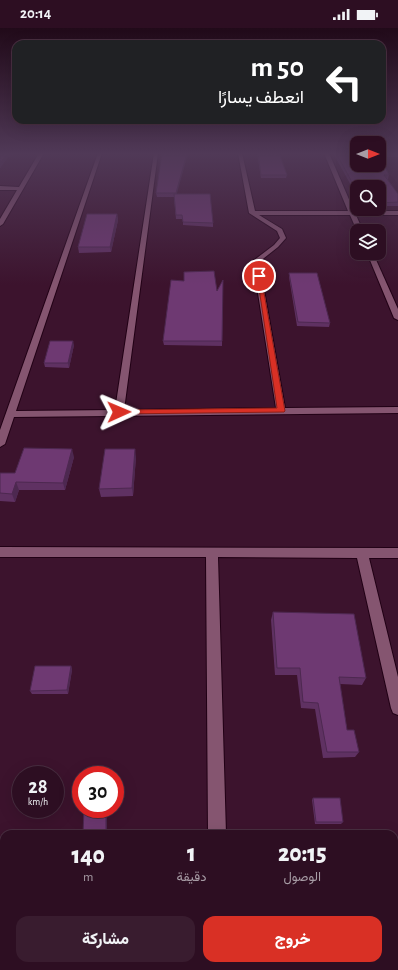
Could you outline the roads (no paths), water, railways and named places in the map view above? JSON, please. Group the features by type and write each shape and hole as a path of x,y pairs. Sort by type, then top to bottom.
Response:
{"street":[{"path":"0,224 16,197"},
{"path":"0,444 85,197"},
{"path":"119,412 150,197"},
{"path":"249,197 252,213 280,230 283,238 276,246 256,261 281,411"},
{"path":"345,197 350,208"},
{"path":"252,213 350,213"},
{"path":"386,213 398,213"},
{"path":"373,260 398,318"},
{"path":"10,414 398,410"},
{"path":"0,552 398,552"},
{"path":"212,552 217,830"},
{"path":"362,552 398,708"}]}
